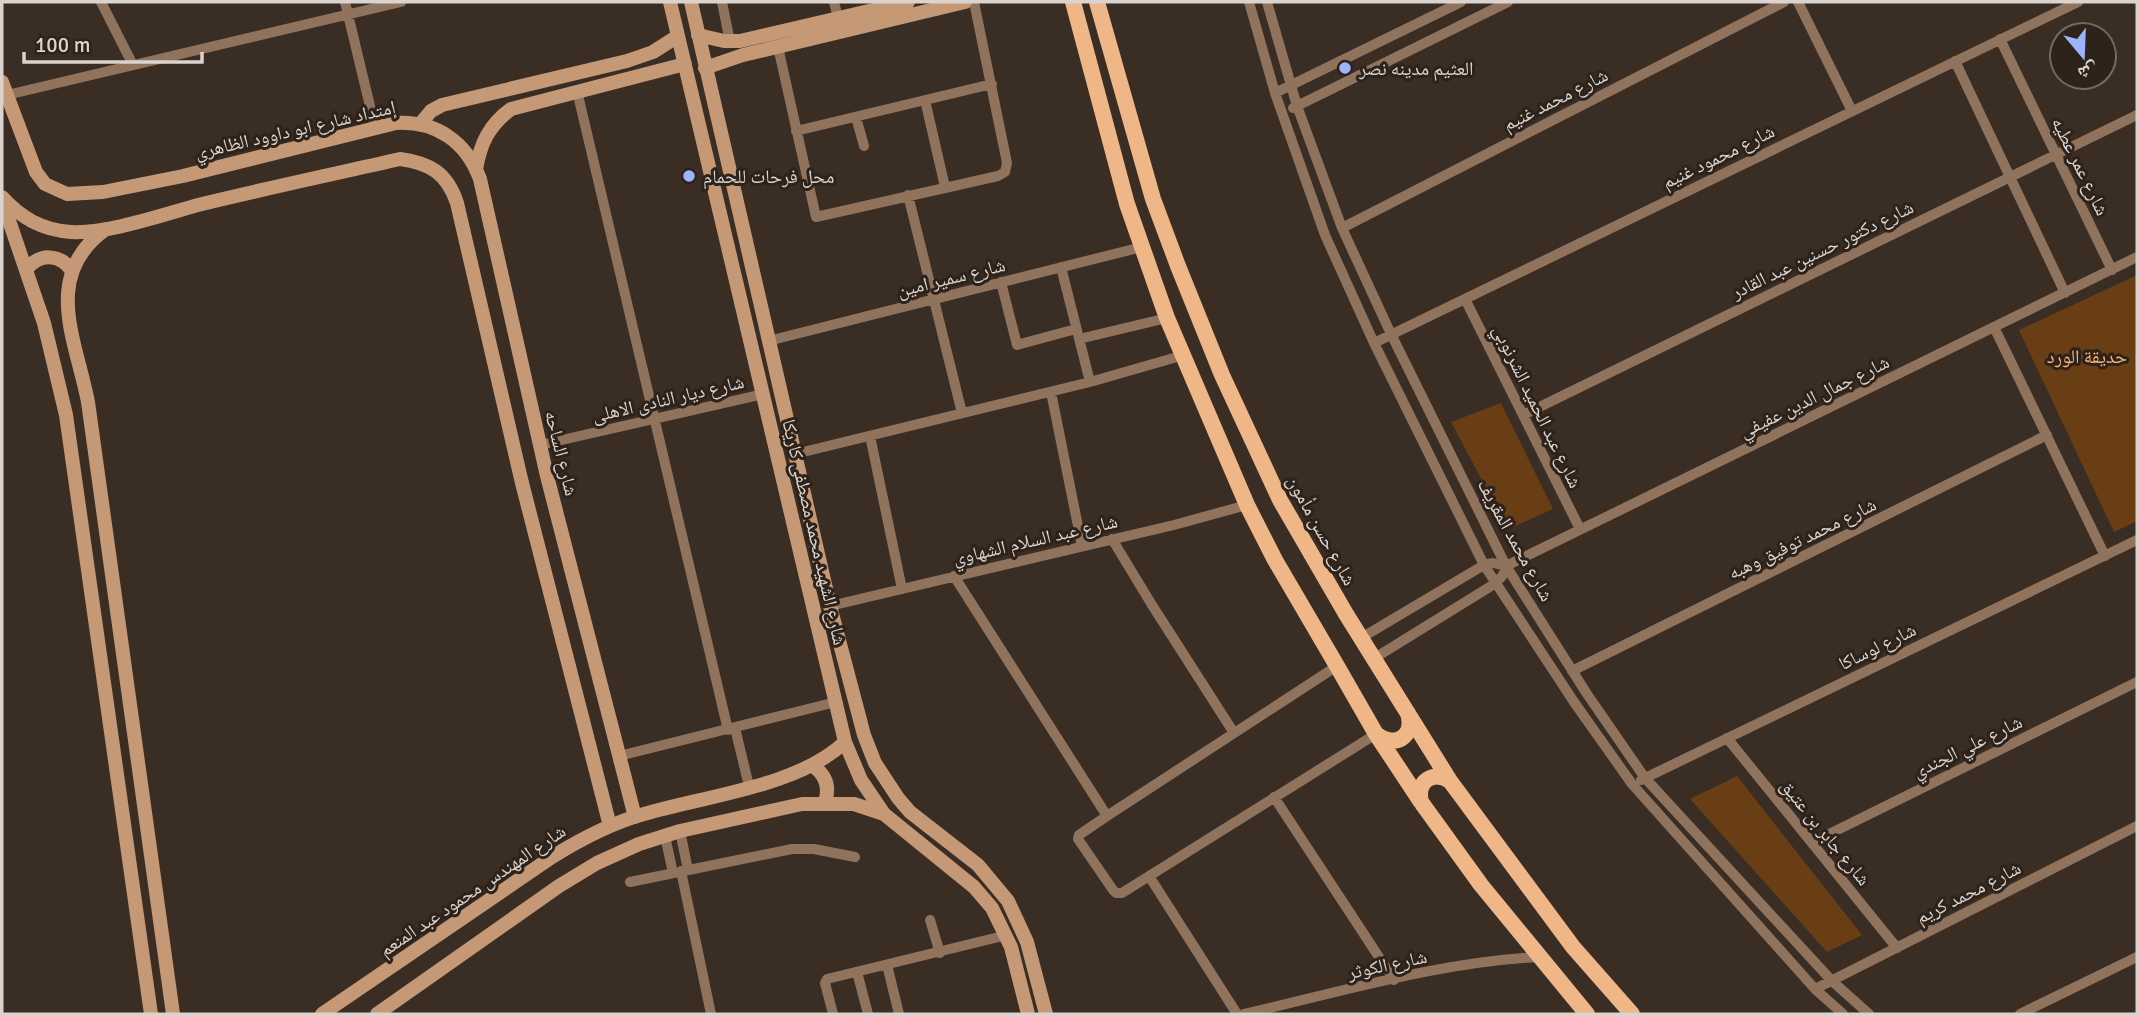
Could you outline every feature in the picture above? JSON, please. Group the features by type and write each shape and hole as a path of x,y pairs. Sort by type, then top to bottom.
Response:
{"main road":[{"path":"1073,2 1127,204 1167,318 1247,505 1275,560 1336,666 1421,802 1481,885 1583,1013"},
{"name":"شارع حسن مأمون","path":"1097,2 1153,199 1217,363 1280,500 1373,659 1450,781 1573,947 1632,1014"},
{"path":"1377,733 1384,740 1402,738 1408,732 1408,713"},
{"path":"1421,802 1419,793 1426,779 1443,776 1450,781"}],"street":[{"path":"101,2 133,65"},
{"path":"345,2 375,127"},
{"path":"5,88 133,65 401,2"},
{"name":"شارع الشهيد محمد مصطفى كاريكا","path":"670,2 845,742 861,780 884,814 974,887 992,908 1007,936 1028,1014"},
{"name":"شارع الشهيد محمد مصطفى كاريكا","path":"691,2 830,606 864,735 875,763 910,812 978,865 1008,901 1027,942 1046,1014"},
{"path":"722,2 738,46"},
{"path":"834,2 838,18"},
{"path":"705,68 738,46 878,5 908,2"},
{"path":"698,36 738,46 778,47 965,2"},
{"path":"778,47 816,217 998,176 1006,172 1007,163 974,2"},
{"name":"شارع محمد المقريف","path":"1249,2 1281,113 1325,235 1374,342 1484,565 1574,702 1632,784 1815,989 1843,1014"},
{"name":"شارع محمد المقريف","path":"1268,2 1297,106 1342,228 1391,334 1506,566 1572,671 1645,778 1832,981 1869,1014"},
{"path":"1275,93 1461,2"},
{"path":"1281,113 1508,2"},
{"name":"شارع محمد غنيم","path":"1342,228 1784,2"},
{"path":"1798,2 1852,111"},
{"name":"شارع محمود غنيم","path":"1374,342 2078,2"},
{"name":"إمتداد شارع ابو داوود الظاهري","path":"5,88 36,172 45,184 67,194 103,192 183,176 375,127 396,123 421,123 431,111 442,105 641,57 678,36"},
{"name":"شارع عمر عطيه","path":"2000,39 2112,270"},
{"path":"641,57 646,64 642,75"},
{"path":"1955,61 2065,293"},
{"path":"476,170 487,133 511,110 685,64"},
{"path":"796,131 992,84"},
{"path":"577,91 654,419 731,729 749,786"},
{"path":"925,100 945,187"},
{"name":"شارع دكتور حسنين عبد القادر","path":"1523,415 2137,115"},
{"path":"856,117 864,146"},
{"name":"شارع الساحه","path":"421,123 452,139 466,153 476,170 547,476 635,817"},
{"path":"2,198 23,217 45,227 82,232 400,159 420,161 443,178 454,194 522,482 610,826"},
{"path":"908,195 962,413"},
{"path":"2,198 50,343 65,415 151,1014"},
{"path":"107,228 83,250 72,271 67,289 67,312 88,402 173,1014"},
{"name":"شارع سمير امين","path":"768,341 1142,247"},
{"path":"26,271 34,261 52,257 64,261 72,271"},
{"name":"شارع جمال الدين عفيفي","path":"1484,565 1493,563 1506,566 2137,257"},
{"path":"1061,267 1090,382"},
{"path":"1001,282 1017,345 1167,318"},
{"name":"شارع عبد الحميد الشرنوبي","path":"1465,299 1580,530"},
{"path":"1993,327 2105,556"},
{"path":"795,454 1051,392 1184,355"},
{"path":"1051,392 1083,546"},
{"name":"شارع ديار النادى الاهلى","path":"540,445 763,394"},
{"name":"شارع محمد توفيق وهبه","path":"1572,671 2047,435"},
{"path":"870,436 902,589"},
{"path":"522,482 538,482 547,476"},
{"path":"530,512 544,504 555,506"},
{"name":"شارع عبد السلام الشهاوي","path":"830,606 1247,505"},
{"path":"1112,539 1234,733"},
{"name":"شارع لوساكا","path":"1632,784 2137,540"},
{"path":"1361,639 1484,565"},
{"path":"1373,659 1496,583 1506,566"},
{"path":"954,576 1107,816"},
{"path":"1336,666 1078,837 1113,890 1122,893 1377,733"},
{"name":"شارع علي الجندي","path":"1813,842 2137,682"},
{"path":"619,756 836,702"},
{"name":"شارع جابر بن عتيق","path":"1727,738 1896,948"},
{"name":"شارع المهندس محمود عبد المنعم","path":"322,1014 552,857 610,826 794,775 813,766 845,742"},
{"path":"813,766 826,780 828,791 825,802"},
{"path":"604,803 617,804 629,796"},
{"path":"1274,797 1394,979"},
{"path":"377,1014 559,886 618,853 680,831 802,804 854,804 884,814"},
{"name":"شارع محمد كريم","path":"1815,989 2137,826"},
{"path":"680,831 681,871 711,1014"},
{"path":"665,836 681,871"},
{"path":"630,882 792,849 814,849 855,856"},
{"path":"1149,876 1237,1014"},
{"path":"930,920 940,953"},
{"path":"833,1014 825,980 1007,936"},
{"name":"شارع الكوثر","path":"1244,1014 1394,979 1489,961 1539,957"},
{"path":"2020,1014 2137,957"},
{"path":"887,965 899,1014"},
{"path":"857,972 868,1014"}],"green space":[{"name":"حديقة الورد","path":"2137,275 2137,521 2114,532 2019,330"},
{"path":"1501,403 1553,509 1508,529 1451,422"},
{"path":"1737,776 1862,935 1827,952 1690,799"}],"place":[{"name":"العثيم مدينه نصر","path":"1345,68"},
{"name":"محل فرحات للحمام","path":"689,176"}]}
